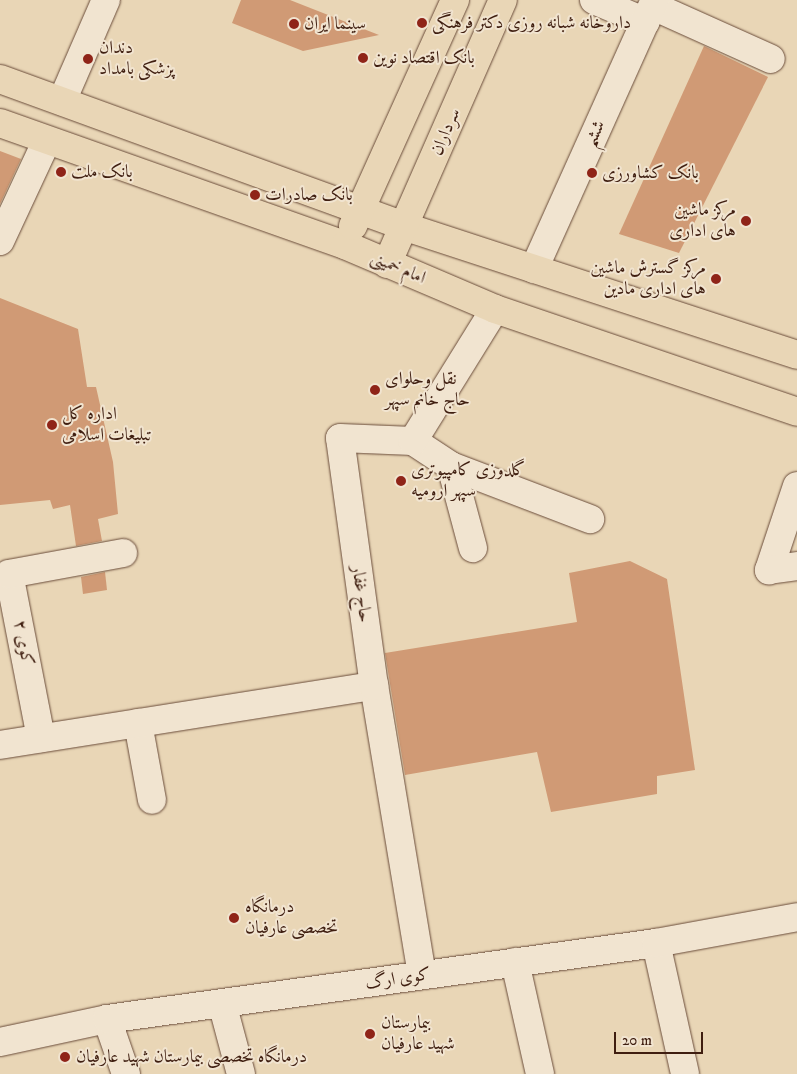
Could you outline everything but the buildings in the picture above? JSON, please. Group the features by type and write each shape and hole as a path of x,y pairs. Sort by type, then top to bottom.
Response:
{"main road":[{"path":"345,245 455,0"},
{"name":"سرداران","path":"387,264 406,226 503,0"},
{"path":"0,79 406,226 797,355"},
{"name":"امام خمینی","path":"0,123 345,245 495,309 797,412"}],"street":[{"path":"62,101 106,0"},
{"path":"594,0 651,9 771,59"},
{"name":"ششم","path":"534,269 651,9"},
{"path":"0,241 47,140"},
{"path":"495,309 413,441 451,466 590,519"},
{"name":"حاج غفار","path":"413,441 340,438 374,686 422,975"},
{"path":"451,466 473,548"},
{"path":"797,486 769,570 797,566"},
{"name":"کوی ۲","path":"41,738 9,574 122,553"},
{"path":"0,745 374,686"},
{"path":"138,723 152,800"},
{"name":"کوی ارگ","path":"0,1042 107,1019 656,943 797,917"},
{"path":"656,943 686,1074"},
{"path":"515,962 540,1074"},
{"path":"222,1003 241,1074"},
{"path":"107,1019 126,1074"}],"place":[{"name":"داروخانه شبانه روزی دکتر فرهنگی","path":"422,23"},
{"name":"سینما ایران","path":"294,24"},
{"name":"بانک اقتصاد نوین","path":"363,58"},
{"name":"دندان‌ پزشکی بامداد","path":"88,59"},
{"name":"بانک ملت","path":"61,172"},
{"name":"بانک کشاورزی","path":"592,173"},
{"name":"بانک صادرات","path":"255,195"},
{"name":"مرکز ماشین هاى ادارى","path":"746,221"},
{"name":"مرکز گسترش ماشین هاى ادارى مادین","path":"716,279"},
{"name":"نقل وحلوای حاج خانم سپهر","path":"375,390"},
{"name":"اداره کل تبلیغات اسلامی","path":"52,425"},
{"name":"گلدوزی کامپیوتری سپهر ارومیه","path":"401,481"},
{"name":"درمانگاه تخصصی عارفیان","path":"234,918"},
{"name":"بیمارستان شهید عارفیان","path":"370,1034"},
{"name":"درمانگاه تخصصی بیمارستان شهید عارفیان","path":"65,1057"}]}
